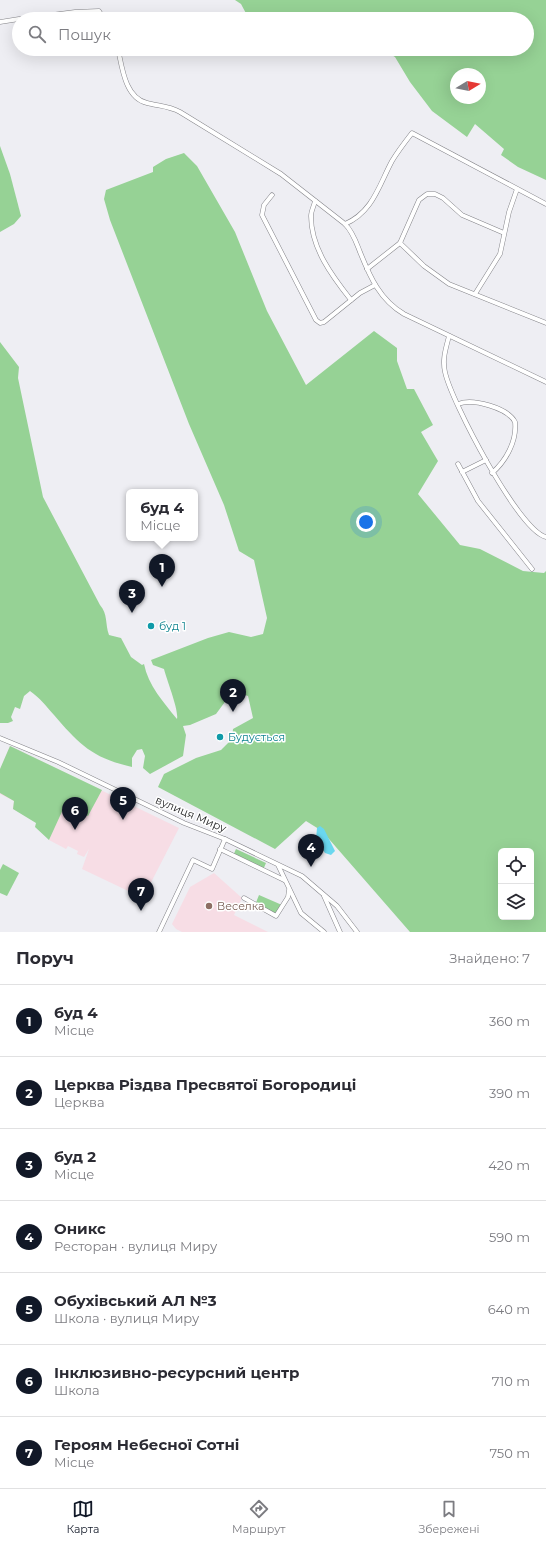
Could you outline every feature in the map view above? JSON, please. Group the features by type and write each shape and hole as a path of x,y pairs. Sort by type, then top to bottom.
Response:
{"street":[{"path":"75,12 100,12"},
{"path":"0,22 12,20"},
{"path":"120,56 125,78 132,94 141,102 167,106 180,112 282,174 346,224 353,235 375,285 386,301 396,309 546,382"},
{"path":"346,224 358,217 368,207 393,160 412,133 546,204"},
{"path":"475,294 500,254 504,233 517,189"},
{"path":"367,269 400,243 419,200 428,194 435,194 443,198 462,215 504,233"},
{"path":"272,195 264,205 262,215 316,320 320,323 324,322 351,300 375,285"},
{"path":"315,201 311,215 314,238 332,276 351,300"},
{"path":"400,243 436,275 450,284 546,324"},
{"path":"449,336 443,361 445,371 458,404 492,473 535,531 546,537"},
{"path":"458,404 474,401 510,415 515,422 507,456 502,465 492,473"},
{"path":"462,472 486,460"},
{"path":"458,464 478,501 532,569"},
{"name":"вулиця Миру","path":"0,738 58,762 184,823 225,839 302,876 337,906 357,932"},
{"path":"159,932 193,860 212,869 225,839"},
{"path":"220,850 284,880"},
{"path":"278,865 289,890 298,904 300,913 324,932"},
{"path":"244,898 276,916 289,890"},
{"path":"323,894 340,932"}],"shaded area":[{"path":"10,746 179,828 143,898 82,869 89,849 84,857 77,854 78,851 68,846 66,849 49,840 54,828 13,809 14,801 0,794 0,770"},
{"name":"Веселка","path":"214,873 242,898 234,915 268,932 182,932 176,929 172,924 190,887"}],"green space":[{"path":"235,0 546,0 546,180 518,167 501,155 504,149 475,124 467,137 432,111 410,82 393,56 534,56 534,12 245,12 241,4"},
{"path":"0,146 10,174 21,216 14,224 0,232"},
{"path":"184,153 197,166 235,232 267,311 306,385 374,331 397,348 397,361 407,389 414,389 433,425 421,432 438,461 418,494 460,545 480,549 523,571 544,573 546,571 546,932 410,932 322,831 306,821 275,849 158,787 164,774 196,758 221,750 232,739 233,729 253,718 248,696 233,691 216,714 190,725 183,726 186,735 183,756 150,774 143,768 145,756 142,749 137,750 132,758 132,767 106,759 96,754 79,742 43,702 30,691 24,696 20,709 15,707 11,717 13,721 8,723 0,723 0,342 19,367 18,378 43,497 100,605 103,608 109,635 121,638 131,657 142,665 144,664 153,686 177,719 175,702 164,669 153,665 151,660 208,638 229,632 251,637 263,634 267,618 254,560 239,551 224,505 189,424 110,220 104,199 106,190 153,172 153,167 166,159"},
{"path":"10,746 102,790 88,816 65,805 49,840 35,827 36,823 13,809 14,801 0,793 0,769"},
{"path":"236,849 266,863 263,870 233,856"},
{"path":"3,864 19,873 7,896 0,893 0,870"},
{"path":"259,895 282,905 276,916 255,905"}],"water":[{"path":"320,826 324,829 335,851 331,855 325,853 316,839 317,828"}],"place":[{"name":"буд 4","path":"162,587"},
{"name":"буд 2","path":"132,613"},
{"name":"буд 1","path":"151,626"},
{"name":"Церква Різдва Пресвятої Богородиці","path":"233,712"},
{"name":"Будується","path":"220,737"},
{"name":"Обухівський АЛ №3","path":"123,820"},
{"name":"Інклюзивно-ресурсний центр","path":"75,830"},
{"name":"Оникс","path":"311,867"},
{"name":"Веселка","path":"209,906"},
{"name":"Героям Небесної Сотні","path":"141,911"}]}
